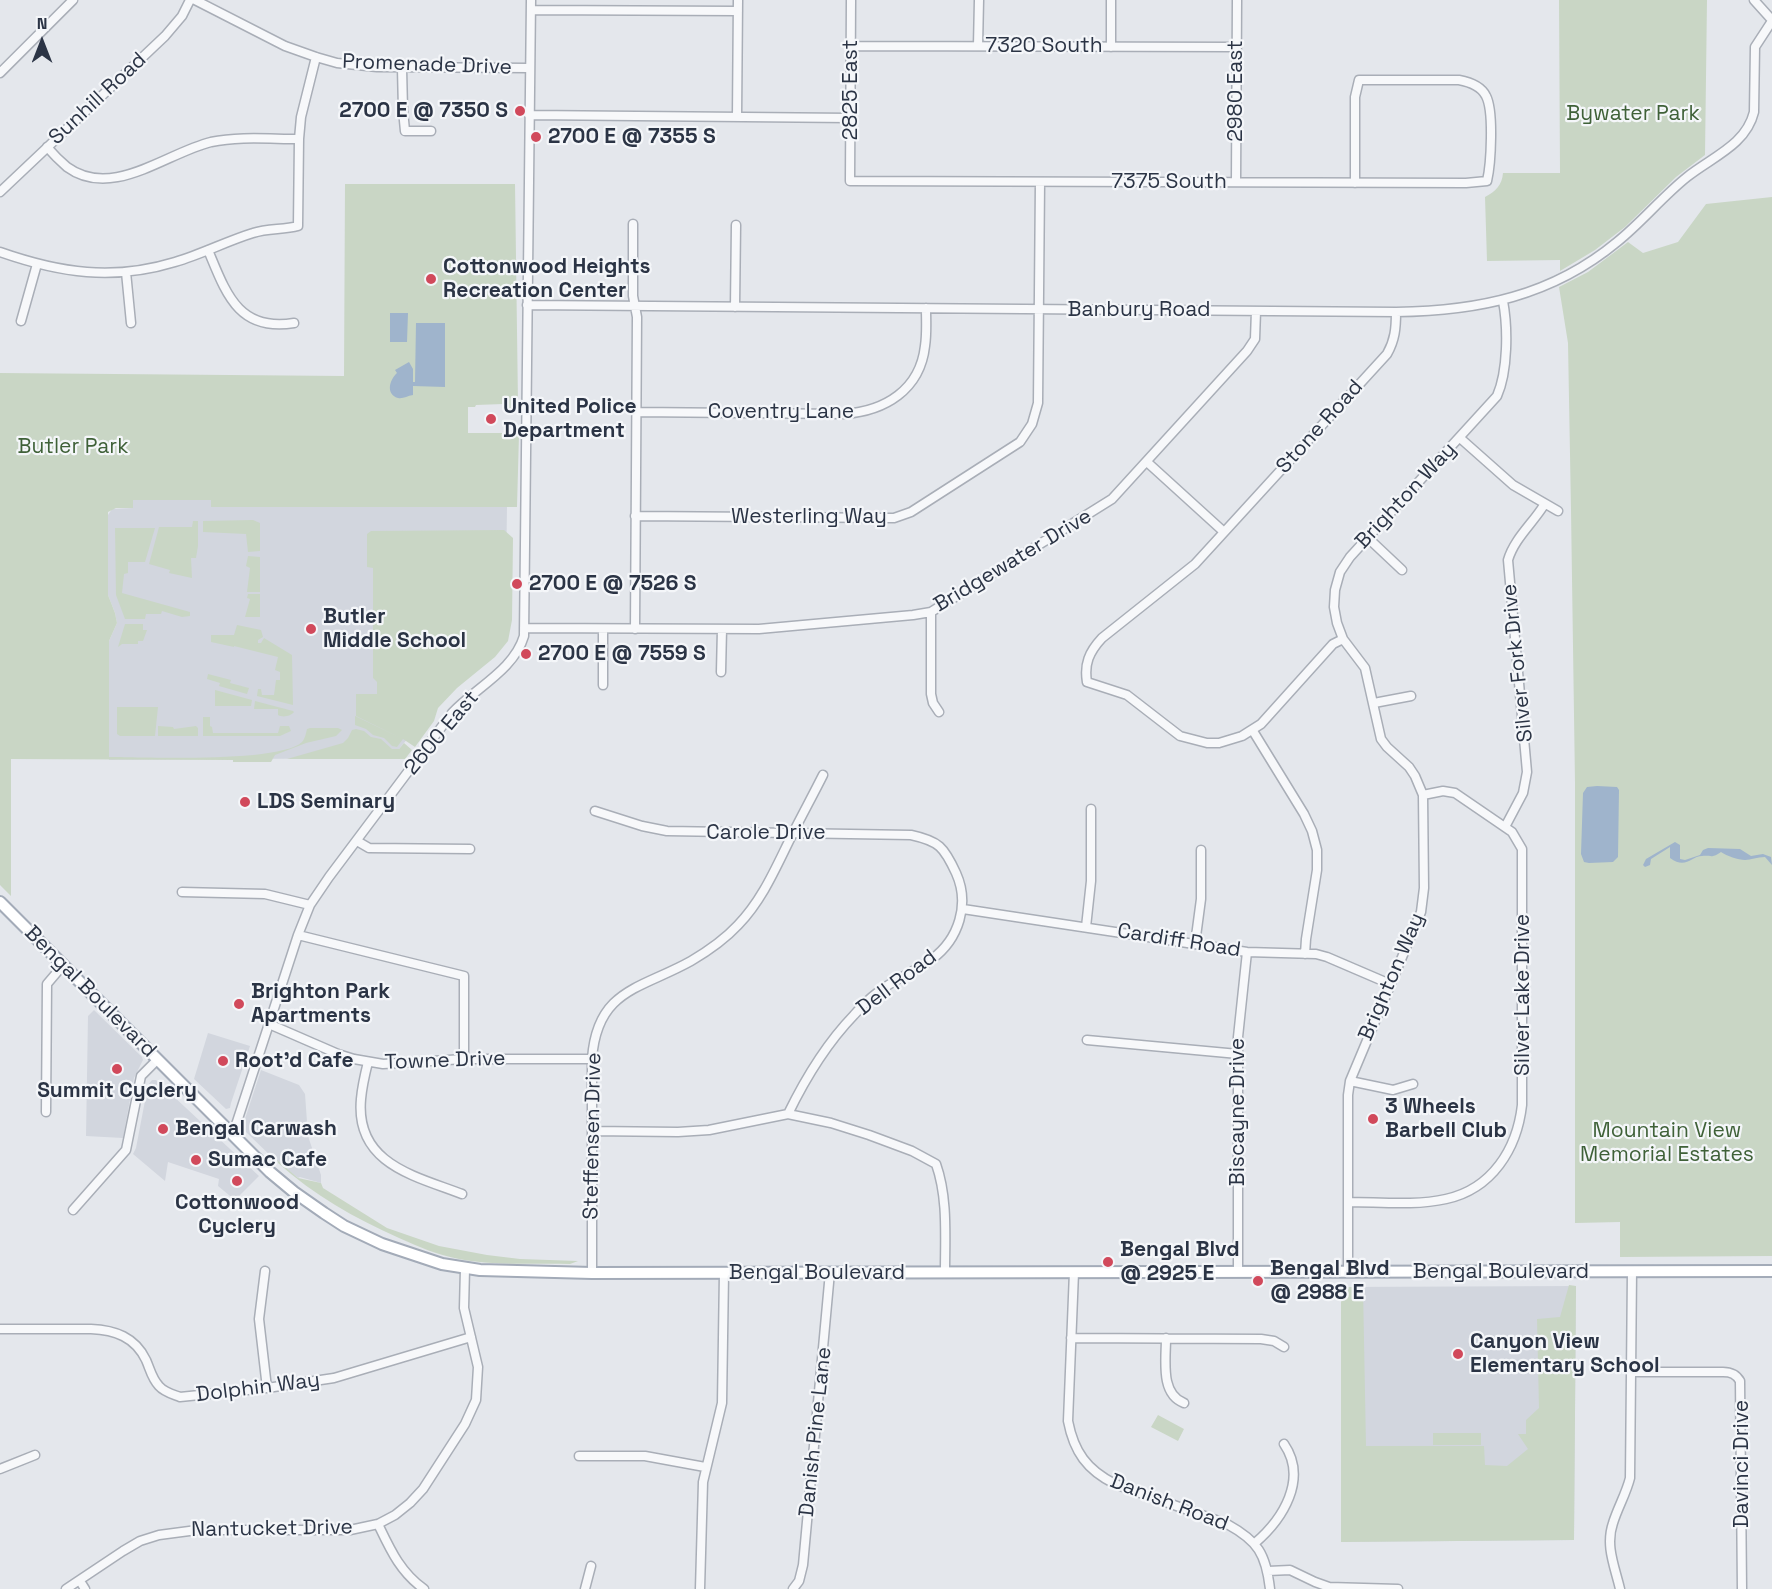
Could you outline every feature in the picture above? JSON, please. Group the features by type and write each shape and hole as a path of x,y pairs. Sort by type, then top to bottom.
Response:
{"main road":[{"name":"Bengal Boulevard","path":"0,902 141,1041 157,1060 294,1192 344,1226 400,1251 465,1269 536,1273 1772,1271"}],"street":[{"path":"0,73 73,0"},
{"name":"Sunhill Road","path":"0,192 165,36 182,16 190,0"},
{"name":"Promenade Drive","path":"195,0 285,46 316,57 362,66 529,68"},
{"name":"2600 East","path":"233,1134 298,935 310,905 452,714 512,659 523,640 531,0"},
{"path":"737,117 738,0"},
{"name":"2825 East","path":"850,181 851,0"},
{"path":"978,46 979,0"},
{"path":"1111,47 1112,0"},
{"name":"2980 East","path":"1236,182 1237,0"},
{"path":"1754,0 1772,21"},
{"path":"531,10 738,11"},
{"name":"Banbury Road","path":"527,305 1396,312 1460,309 1503,301 1551,282 1617,243 1668,193 1741,138 1752,122 1754,112 1755,47 1772,21"},
{"name":"7320 South","path":"851,46 1237,47"},
{"path":"0,252 36,264 81,273 126,272 166,265 260,231 298,226 299,139 303,107 316,57"},
{"path":"402,68 405,131 431,131"},
{"name":"7375 South","path":"850,181 1040,182 1236,182 1355,183 1466,183 1487,181 1491,165 1490,107 1486,96 1478,86 1459,80 1359,80 1355,97 1355,183"},
{"path":"529,115 851,118"},
{"path":"47,147 67,167 77,173 103,179 127,175 213,142 233,139 299,139"},
{"name":"Westerling Way","path":"635,516 886,519 910,512 1011,448 1027,433 1036,414 1038,403 1040,182"},
{"path":"633,224 633,296 637,317 635,629"},
{"path":"735,307 736,225"},
{"path":"208,250 225,291 246,315 268,324 294,323"},
{"path":"21,321 36,264"},
{"path":"126,272 131,323"},
{"name":"Brighton Way","path":"1348,1272 1348,1095 1350,1081 1421,912 1424,900 1423,795 1409,767 1381,739 1365,668 1343,639 1336,623 1335,590 1345,564 1491,404 1501,386 1504,367 1505,312 1503,301"},
{"name":"Coventry Lane","path":"636,412 844,414 872,410 896,398 906,388 919,368 925,346 926,308"},
{"name":"Bridgewater Drive","path":"524,628 787,628 931,612 1105,505 1120,492 1252,346 1256,331 1256,311"},
{"name":"Stone Road","path":"1253,730 1219,743 1194,741 1180,736 1127,695 1087,682 1085,671 1087,660 1093,648 1102,638 1185,573 1387,354 1395,334 1396,312"},
{"path":"1460,438 1501,476 1526,495 1558,511"},
{"path":"1147,462 1224,532"},
{"name":"Silver Fork Drive","path":"1505,827 1523,793 1527,772 1508,560 1513,547 1544,505"},
{"path":"1368,538 1402,570"},
{"path":"931,612 931,693 933,703 939,712"},
{"path":"603,628 603,685"},
{"path":"721,672 722,629"},
{"path":"1305,954 1317,870 1315,841 1304,814 1253,730 1333,644 1343,639"},
{"path":"1374,703 1412,696"},
{"name":"Steffensen Drive","path":"592,1273 592,1059 597,1028 605,1013 620,997 691,961 716,945 738,926 771,880 823,775"},
{"name":"Silver Lake Drive","path":"1348,1202 1428,1202 1464,1193 1492,1174 1505,1158 1520,1123 1523,859 1518,840 1505,827 1449,791 1423,795"},
{"path":"1086,927 1091,881 1091,809"},
{"name":"Carole Drive","path":"595,811 642,826 667,831 910,835 939,843"},
{"path":"357,841 369,848 470,849"},
{"name":"Dell Road","path":"788,1114 799,1092 837,1033 877,993 932,959 948,944 960,921 963,909 959,879 939,843"},
{"path":"1195,944 1201,899 1201,850"},
{"path":"182,892 266,894 310,905"},
{"name":"Cardiff Road","path":"963,909 1247,952 1327,957 1390,984"},
{"path":"298,935 464,976 464,1059"},
{"name":"Biscayne Drive","path":"1238,1272 1239,1018 1247,952"},
{"path":"46,1112 47,984 64,964"},
{"name":"Towne Drive","path":"269,1024 338,1054 368,1062 407,1064 464,1059 592,1059"},
{"path":"1087,1040 1238,1054"},
{"path":"73,1210 126,1150 141,1076 157,1060"},
{"path":"368,1062 361,1100 361,1116 364,1131 371,1144 380,1155 403,1172 462,1194"},
{"path":"1350,1081 1393,1090 1413,1084"},
{"path":"592,1131 709,1130 788,1114 831,1123 912,1151 936,1164 944,1198 945,1272"},
{"name":"Nantucket Drive","path":"66,1589 140,1541 178,1531 350,1530 378,1524 395,1515 410,1503 423,1489 468,1418 476,1401 478,1367 464,1308 465,1269"},
{"path":"265,1271 259,1319 267,1388"},
{"path":"1620,1589 1610,1554 1610,1539 1611,1526 1630,1478 1632,1271"},
{"name":"Danish Pine Lane","path":"793,1589 799,1581 803,1565 830,1272"},
{"name":"Danish Road","path":"1074,1272 1068,1421 1075,1446 1086,1464 1100,1477 1227,1524 1255,1543"},
{"path":"700,1589 705,1467 722,1403 724,1273"},
{"name":"Dolphin Way","path":"0,1329 106,1329 120,1333 141,1351 158,1385 167,1393 180,1397 334,1378 471,1337"},
{"path":"1071,1338 1261,1339 1274,1341 1284,1347"},
{"path":"1166,1338 1167,1382 1176,1400 1185,1403"},
{"name":"Davinci Drive","path":"1631,1372 1723,1371 1737,1376 1740,1381 1742,1589"},
{"path":"1270,1589 1268,1571 1255,1543 1281,1515 1291,1498 1292,1463 1290,1452 1284,1444"},
{"path":"0,1469 35,1455"},
{"path":"579,1456 645,1456 705,1467"},
{"path":"378,1524 401,1568 424,1589"},
{"path":"585,1589 591,1566"},
{"path":"1268,1571 1290,1570 1329,1587 1398,1589"},
{"path":"80,1581 85,1589"}],"shaded area":[{"name":"Butler Middle School","path":"133,500 211,500 211,507 507,507 505,641 433,708 399,749 386,758 109,760 109,641 117,623 108,595 108,515 112,509 132,508"},
{"path":"94,1010 143,1060 134,1078 123,1138 86,1136 88,1016"},
{"path":"208,1033 250,1046 230,1108 226,1109 194,1079"},
{"path":"261,1070 299,1085 305,1094 308,1136 321,1175 321,1183 298,1178 277,1161 278,1163 245,1131 243,1125"},
{"path":"152,1080 156,1080 259,1176 235,1200 218,1186 219,1179 168,1162 165,1181 133,1154 148,1085"},
{"name":"Canyon View Elementary School","path":"1576,1286 1574,1540 1341,1542 1341,1287"}],"green space":[{"name":"Bywater Park","path":"1559,0 1707,0 1705,155 1676,177 1625,227 1595,250 1560,271 1560,260 1487,261 1485,197 1498,187 1503,173 1560,173"},
{"name":"Butler Park","path":"345,184 515,184 518,404 514,404 514,408 503,408 503,404 468,407 468,433 510,433 513,430 513,434 519,434 517,507 211,507 211,500 133,500 133,508 116,508 108,512 108,595 117,623 109,641 109,757 180,758 267,753 289,749 302,742 307,729 310,728 342,730 336,736 306,743 275,755 271,762 11,759 11,896 0,885 0,373 344,376"},
{"name":"Mountain View Memorial Estates","path":"1772,197 1772,1256 1620,1257 1620,1222 1575,1223 1575,783 1571,510 1568,343 1559,287 1588,272 1628,242 1643,253 1678,242 1706,204"},
{"path":"253,520 260,523 260,551 248,552 246,534 203,532 203,521"},
{"path":"193,521 198,521 198,546 196,558 191,558 192,578 169,573 170,570 149,564 159,527 192,527"},
{"path":"115,528 155,528 145,562 128,562 128,573 124,574 122,593 190,612 190,616 182,617 162,611 161,614 146,614 145,619 125,619 116,595"},
{"path":"504,530 513,538 512,620 508,641 495,657 457,688 438,708 434,721 415,747 403,739 397,747 392,746 384,738 355,725 355,716 401,738 356,716 356,694 377,694 377,682 373,678 373,568 367,567 367,534 371,531"},
{"path":"248,556 260,557 260,592 247,592 250,568 246,566"},
{"path":"248,594 260,594 260,617 245,617 250,599 247,598"},
{"path":"125,624 143,624 143,630 147,630 143,641 138,641 138,644 122,644 118,647"},
{"path":"237,625 261,630 263,637 258,640 258,643 261,643 264,638 292,655 293,705 257,696 258,689 261,689 262,695 274,695 276,680 280,680 280,672 275,670 278,657 211,642 211,635 234,635"},
{"path":"208,674 249,688 247,694 219,686 220,683 207,679"},
{"path":"215,690 252,700 251,706 215,706"},
{"path":"255,701 294,712 282,716 278,715 278,709 254,709"},
{"path":"117,707 158,707 155,736 120,736 117,734"},
{"path":"203,717 210,717 213,733 278,733 280,726 289,726 291,731 280,736 203,736"},
{"path":"158,726 174,729 196,726 198,736 158,736"},
{"path":"352,730 364,731 371,737 381,739 392,749 399,749 404,743 412,750 405,759 287,759 343,743"},
{"path":"277,1160 298,1178 321,1183 323,1188 387,1228 439,1246 520,1259 578,1261 570,1264 500,1263 459,1259 436,1253 414,1245 350,1214 292,1175"},
{"path":"1569,1285 1576,1286 1574,1540 1341,1542 1341,1287 1363,1287 1366,1446 1484,1446 1485,1465 1507,1466 1528,1449 1518,1434 1526,1434 1526,1420 1539,1408 1537,1319 1560,1317"},
{"path":"1158,1415 1184,1429 1178,1441 1151,1427"},
{"path":"1433,1433 1481,1433 1481,1445 1433,1445"}],"water":[{"path":"390,313 408,313 407,342 390,342"},
{"path":"416,323 445,323 445,387 413,386 413,395 398,398 390,390 392,379 397,373 395,370 409,362 413,369 413,382 415,382"},
{"path":"1587,787 1617,787 1619,790 1618,857 1613,862 1584,862 1581,854 1583,793"},
{"path":"1675,842 1680,845 1680,859 1685,860 1700,855 1708,848 1740,849 1751,856 1763,854 1771,857 1772,865 1765,857 1742,860 1721,852 1680,863 1670,858 1670,847 1651,859 1650,865 1645,867 1643,865 1646,859"}],"place":[{"name":"2700 E @ 7350 S","path":"520,111"},
{"name":"2700 E @ 7355 S","path":"536,137"},
{"name":"Cottonwood Heights Recreation Center","path":"431,279"},
{"name":"United Police Department","path":"491,419"},
{"name":"2700 E @ 7526 S","path":"517,584"},
{"name":"Butler Middle School","path":"311,629"},
{"name":"2700 E @ 7559 S","path":"526,654"},
{"name":"LDS Seminary","path":"245,802"},
{"name":"Brighton Park Apartments","path":"239,1004"},
{"name":"Root'd Cafe","path":"223,1061"},
{"name":"Summit Cyclery","path":"117,1069"},
{"name":"3 Wheels Barbell Club","path":"1373,1119"},
{"name":"Bengal Carwash","path":"163,1129"},
{"name":"Sumac Cafe","path":"196,1160"},
{"name":"Cottonwood Cyclery","path":"237,1181"},
{"name":"Bengal Blvd @ 2925 E","path":"1108,1262"},
{"name":"Bengal Blvd @ 2988 E","path":"1258,1281"},
{"name":"Canyon View Elementary School","path":"1458,1354"}]}
